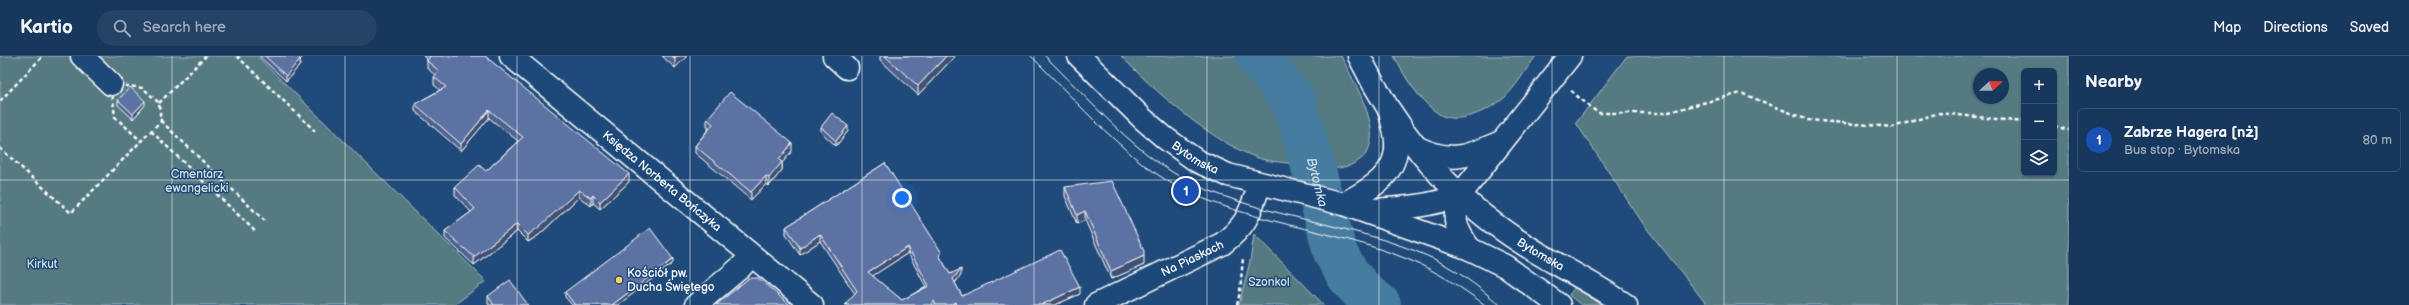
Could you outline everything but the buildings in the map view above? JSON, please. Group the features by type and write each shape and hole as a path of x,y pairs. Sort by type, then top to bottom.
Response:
{"street":[{"path":"82,56 111,84"},
{"name":"Księdza Norberta Bończyka","path":"511,56 812,305"},
{"name":"Bytomska","path":"1079,56 1165,138 1197,161 1228,175 1343,204 1470,249 1505,266 1559,305"},
{"name":"Bytomska","path":"1359,56 1389,110 1416,148 1460,195 1507,233 1597,285 1626,305"},
{"path":"1460,195 1570,56"},
{"name":"Bytomska","path":"1343,204 1381,181 1393,161 1397,143 1389,110"},
{"path":"1416,148 1434,156 1449,158 1471,154 1504,141"},
{"name":"Na Piaskach","path":"1096,305 1222,244 1239,230 1268,186"},
{"name":"Bytomska","path":"1364,211 1416,208 1460,195"},
{"name":"Bytomska","path":"1460,195 1454,214 1458,232 1470,249"},
{"path":"696,305 736,271 751,256"}],"path":[{"path":"0,101 43,56"},
{"path":"159,103 206,56"},
{"path":"237,56 315,131"},
{"path":"1554,77 1598,113 1665,113 1741,93 1808,120 1893,127 1939,113 2021,122"},
{"path":"141,141 115,118 111,84 143,88 159,103 160,121 266,222"},
{"path":"0,148 71,213 160,121"},
{"path":"2057,127 2069,130"},
{"path":"151,131 256,232"},
{"path":"1237,305 1240,292 1243,256 1239,230"}],"green space":[{"name":"Cmentarz ewangelicki","path":"0,56 257,56 486,281 454,305 0,305"},
{"path":"1121,56 1236,56 1269,82 1294,164 1261,159 1223,141 1204,129 1168,100"},
{"path":"1285,56 1341,56 1365,106 1370,124 1371,140 1366,154 1353,164 1331,169"},
{"path":"1394,56 1536,56 1517,83 1498,103 1482,112 1455,118 1446,117 1439,114 1425,103 1408,80"},
{"path":"1627,56 2069,56 2069,305 1707,305 1644,225 1576,123"},
{"name":"Szonkol","path":"1254,234 1324,305 1239,305 1250,261"},
{"path":"1575,287 1602,305 1581,305 1569,295"}],"waterway":[{"name":"Bytomka","path":"1258,56 1293,100 1311,159 1335,252 1348,275 1365,294 1379,305"}],"tram line":[{"path":"1031,56 1085,112 1125,149 1146,166 1188,192 1216,204 1245,213 1392,253 1438,274 1485,305"},
{"path":"1045,56 1115,126 1153,159 1173,173 1222,196 1279,213 1368,235 1425,255 1464,277 1500,305"}],"place":[{"name":"Zabrze Hagera [nż]","path":"1186,191"},
{"name":"Kościół pw. Ducha Świętego","path":"619,280"}],"park label":[{"name":"Kirkut","path":"42,264"}]}
